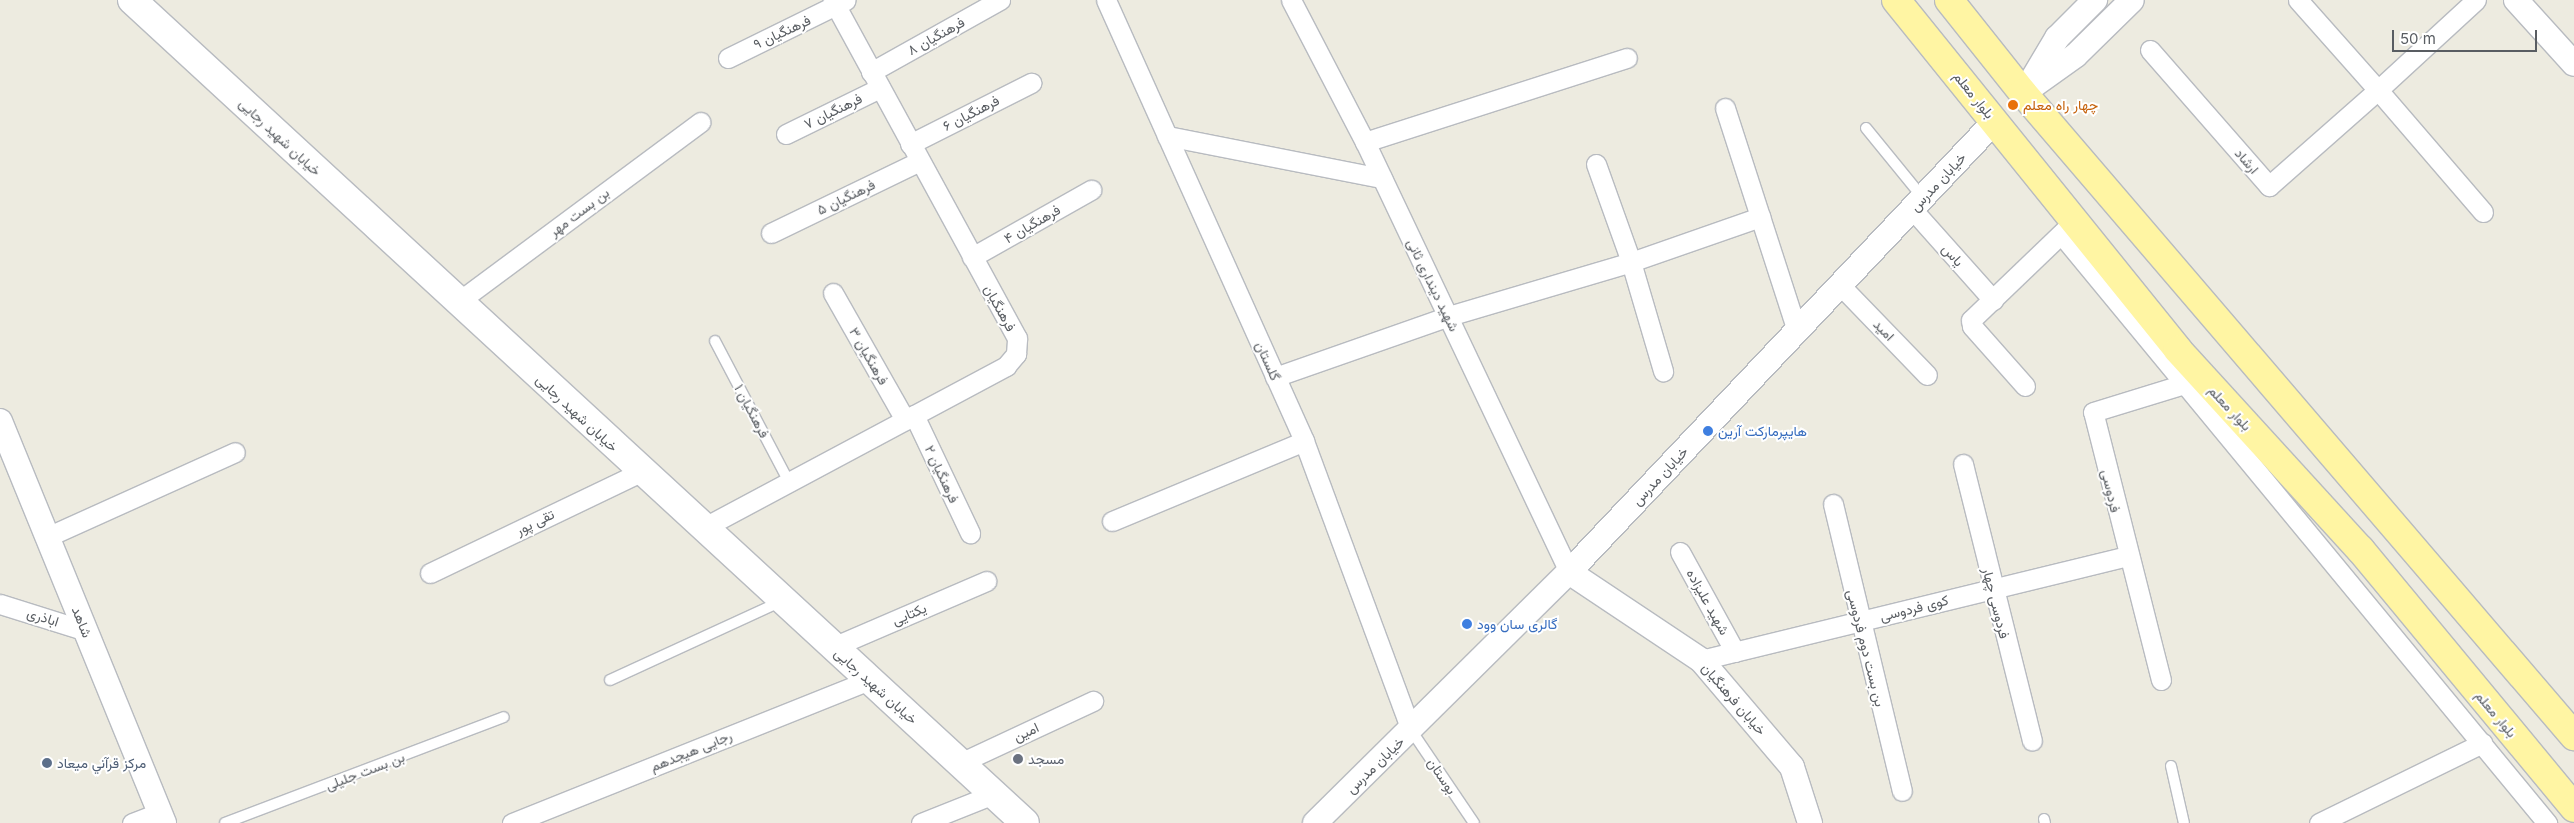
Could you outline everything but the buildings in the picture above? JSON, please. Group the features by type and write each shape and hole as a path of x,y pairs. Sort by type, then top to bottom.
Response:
{"main road":[{"name":"خیابان شهید رجایی","path":"132,0 641,472 1025,823"},
{"name":"بلوار معلم","path":"1896,0 1995,121 2068,227 2193,381 2360,549 2574,808"},
{"path":"1949,0 2023,93 2573,733"},
{"path":"1995,121 2023,93"}],"street":[{"name":"فرهنگیان ۸","path":"876,80 1000,0"},
{"name":"گلستان","path":"1106,0 1304,441 1411,730"},
{"name":"شهید دینداری ثانی","path":"1291,0 1382,178 1569,572"},
{"path":"2023,93 2057,38 2095,0"},
{"path":"2023,93 2076,55 2132,0"},
{"path":"2298,0 2483,212"},
{"name":"ارشاد","path":"2150,50 2269,186 2476,0"},
{"path":"2516,0 2574,64"},
{"name":"فرهنگیان","path":"703,528 1006,366 1016,354 1017,338 876,80 839,2"},
{"name":"فرهنگیان ۹","path":"728,58 839,2"},
{"path":"1364,142 1627,58"},
{"name":"فرهنگیان ۷","path":"786,134 876,80"},
{"name":"فرهنگیان ۶","path":"910,144 1031,83"},
{"path":"1725,108 1797,331"},
{"name":"خیابان مدرس","path":"1315,823 1569,572 1995,121"},
{"name":"بن بست مهر","path":"458,302 700,122"},
{"path":"1167,136 1382,178"},
{"name":"فرهنگیان ۵","path":"772,233 920,161"},
{"path":"1596,164 1631,262 1663,371"},
{"name":"فرهنگیان ۴","path":"972,258 1092,190"},
{"name":"یاس","path":"1918,203 1993,300"},
{"path":"1275,377 1449,316 1631,262 1760,217"},
{"path":"2025,386 1971,323 2068,227"},
{"name":"امید","path":"1840,285 1927,375"},
{"name":"فرهنگیان ۳","path":"833,293 910,417"},
{"path":"2193,381 2547,823"},
{"name":"فردوسی","path":"2161,680 2127,556 2093,412 2193,381"},
{"name":"فرهنگیان ۲","path":"910,417 970,534"},
{"name":"شاهد","path":"0,421 6,456 47,537 162,818"},
{"path":"1112,521 1304,441"},
{"path":"47,537 235,452"},
{"name":"فردوسی چهار","path":"1963,464 1992,588 2032,741"},
{"name":"تقی پور","path":"430,572 641,472"},
{"name":"بن بست دوم فردوسی","path":"1832,504 1902,791"},
{"name":"شهید علیزاده","path":"1680,552 1735,652"},
{"name":"کوی فردوسی","path":"1701,660 2127,556"},
{"name":"خیابان فرهنگیان","path":"1569,572 1701,660 1792,767 1810,823"},
{"name":"یکتایی","path":"833,647 986,581"},
{"name":"اباذری","path":"0,604 86,631"},
{"name":"رجایی هیجدهم","path":"512,823 869,680"},
{"name":"امین","path":"960,763 1093,701"},
{"path":"2320,823 2482,743"},
{"path":"921,823 994,794"},
{"path":"132,823 162,818"}],"lane":[{"path":"1866,128 1918,203"},
{"name":"فرهنگیان ۱","path":"715,341 789,482"},
{"path":"610,680 783,601"},
{"name":"بن بست جلیلی","path":"225,823 504,717"},
{"name":"بوستان","path":"1411,730 1474,823"},
{"path":"2171,766 2184,823"}],"place":[{"name":"چهار راه معلم","path":"2013,105"},
{"name":"هایپرمارکت آرین","path":"1708,431"},
{"name":"گالری سان وود","path":"1467,624"},
{"name":"مسجد","path":"1018,759"},
{"name":"مركز قرآني ميعاد","path":"47,763"}]}
